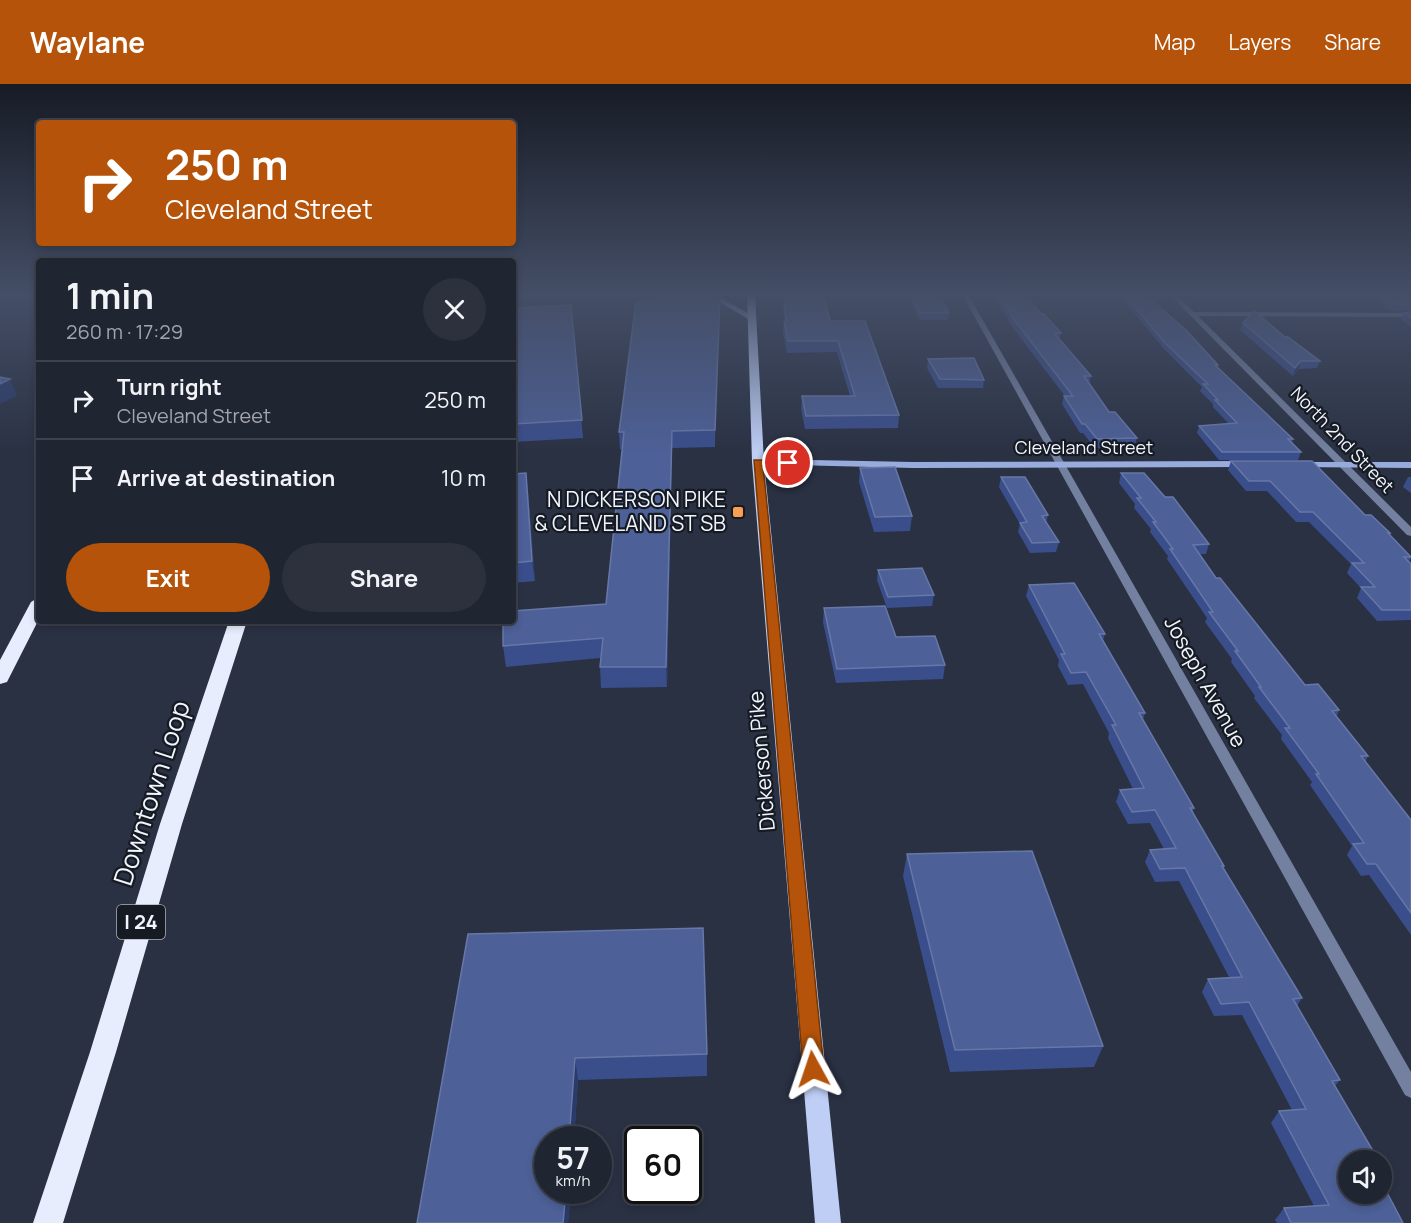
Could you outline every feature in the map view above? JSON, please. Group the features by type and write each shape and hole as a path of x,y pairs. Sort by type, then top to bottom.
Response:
{"highway":[{"path":"0,678 36,608"},
{"name":"Downtown Loop","path":"48,1223 171,824 237,624"}],"main road":[{"name":"Dickerson Pike","path":"752,347 758,462 828,1223"},
{"name":"Cleveland Street","path":"758,462 1260,465"},
{"path":"1284,465 1411,465"}],"street":[{"name":"Joseph Avenue","path":"995,347 1411,1089"},
{"name":"North 2nd Street","path":"1225,347 1411,533"}],"building":[{"path":"516,347 575,347 582,420 516,424"},
{"path":"630,347 718,347 715,430 672,431 666,667 600,667 603,638 503,646 503,624 516,624 516,611 606,604 624,432 619,432"},
{"path":"840,347 874,347 899,415 806,416 802,396 855,396"},
{"path":"1035,347 1066,347 1091,376 1084,376 1109,412 1115,412 1137,438 1097,439 1085,424 1082,424 1064,396 1073,396"},
{"path":"1169,347 1202,347 1218,365 1215,365 1293,439 1288,439 1301,452 1222,452 1199,426 1237,423 1203,384 1208,384"},
{"path":"1271,347 1302,347 1320,361 1301,361 1295,368"},
{"path":"974,358 984,380 940,379 928,359"},
{"path":"0,377 10,379 0,384"},
{"path":"1231,461 1312,461 1365,515 1371,515 1390,533 1388,533 1411,557 1404,557 1411,564 1411,610 1382,610 1361,587 1375,587 1352,563 1364,563 1313,512 1300,512 1270,481 1249,481"},
{"path":"895,467 912,516 875,517 860,468"},
{"path":"526,473 532,561 516,563 516,474"},
{"path":"1121,473 1144,473 1165,497 1173,497 1209,544 1193,545 1216,578 1220,578 1305,685 1318,684 1339,710 1332,711 1368,756 1361,756 1411,820 1411,913 1376,864 1367,864 1353,844 1364,843 1316,774 1319,774 1285,728 1290,728 1259,687 1261,687 1235,651 1238,651 1209,612 1213,612 1153,522 1156,522 1137,498 1141,498"},
{"path":"1001,477 1025,477 1048,515 1042,516 1059,542 1032,543 1020,523 1027,522"},
{"path":"922,568 934,595 888,597 878,570"},
{"path":"1074,583 1105,634 1099,634 1145,713 1139,713 1194,808 1190,808 1224,866 1222,866 1302,998 1293,999 1340,1080 1332,1081 1373,1150 1338,1150 1338,1204 1392,1204 1392,1202 1403,1223 1291,1223 1284,1208 1329,1205 1279,1111 1306,1109 1249,1002 1221,1004 1208,979 1242,977 1185,868 1160,869 1150,850 1176,848 1155,810 1132,812 1120,790 1144,788 1112,725 1116,725 1086,672 1071,673 1061,654 1065,654 1029,585"},
{"path":"885,606 896,637 935,636 945,665 837,669 824,608"},
{"path":"1032,851 1103,1046 955,1050 907,854"},
{"path":"703,928 707,1054 575,1058 570,1126 534,1126 534,1204 565,1204 563,1223 417,1223 468,934"}],"place":[{"name":"N DICKERSON PIKE & CLEVELAND ST SB","path":"738,512"}],"route":[{"path":"788,463 758,462 813,1069"}]}
